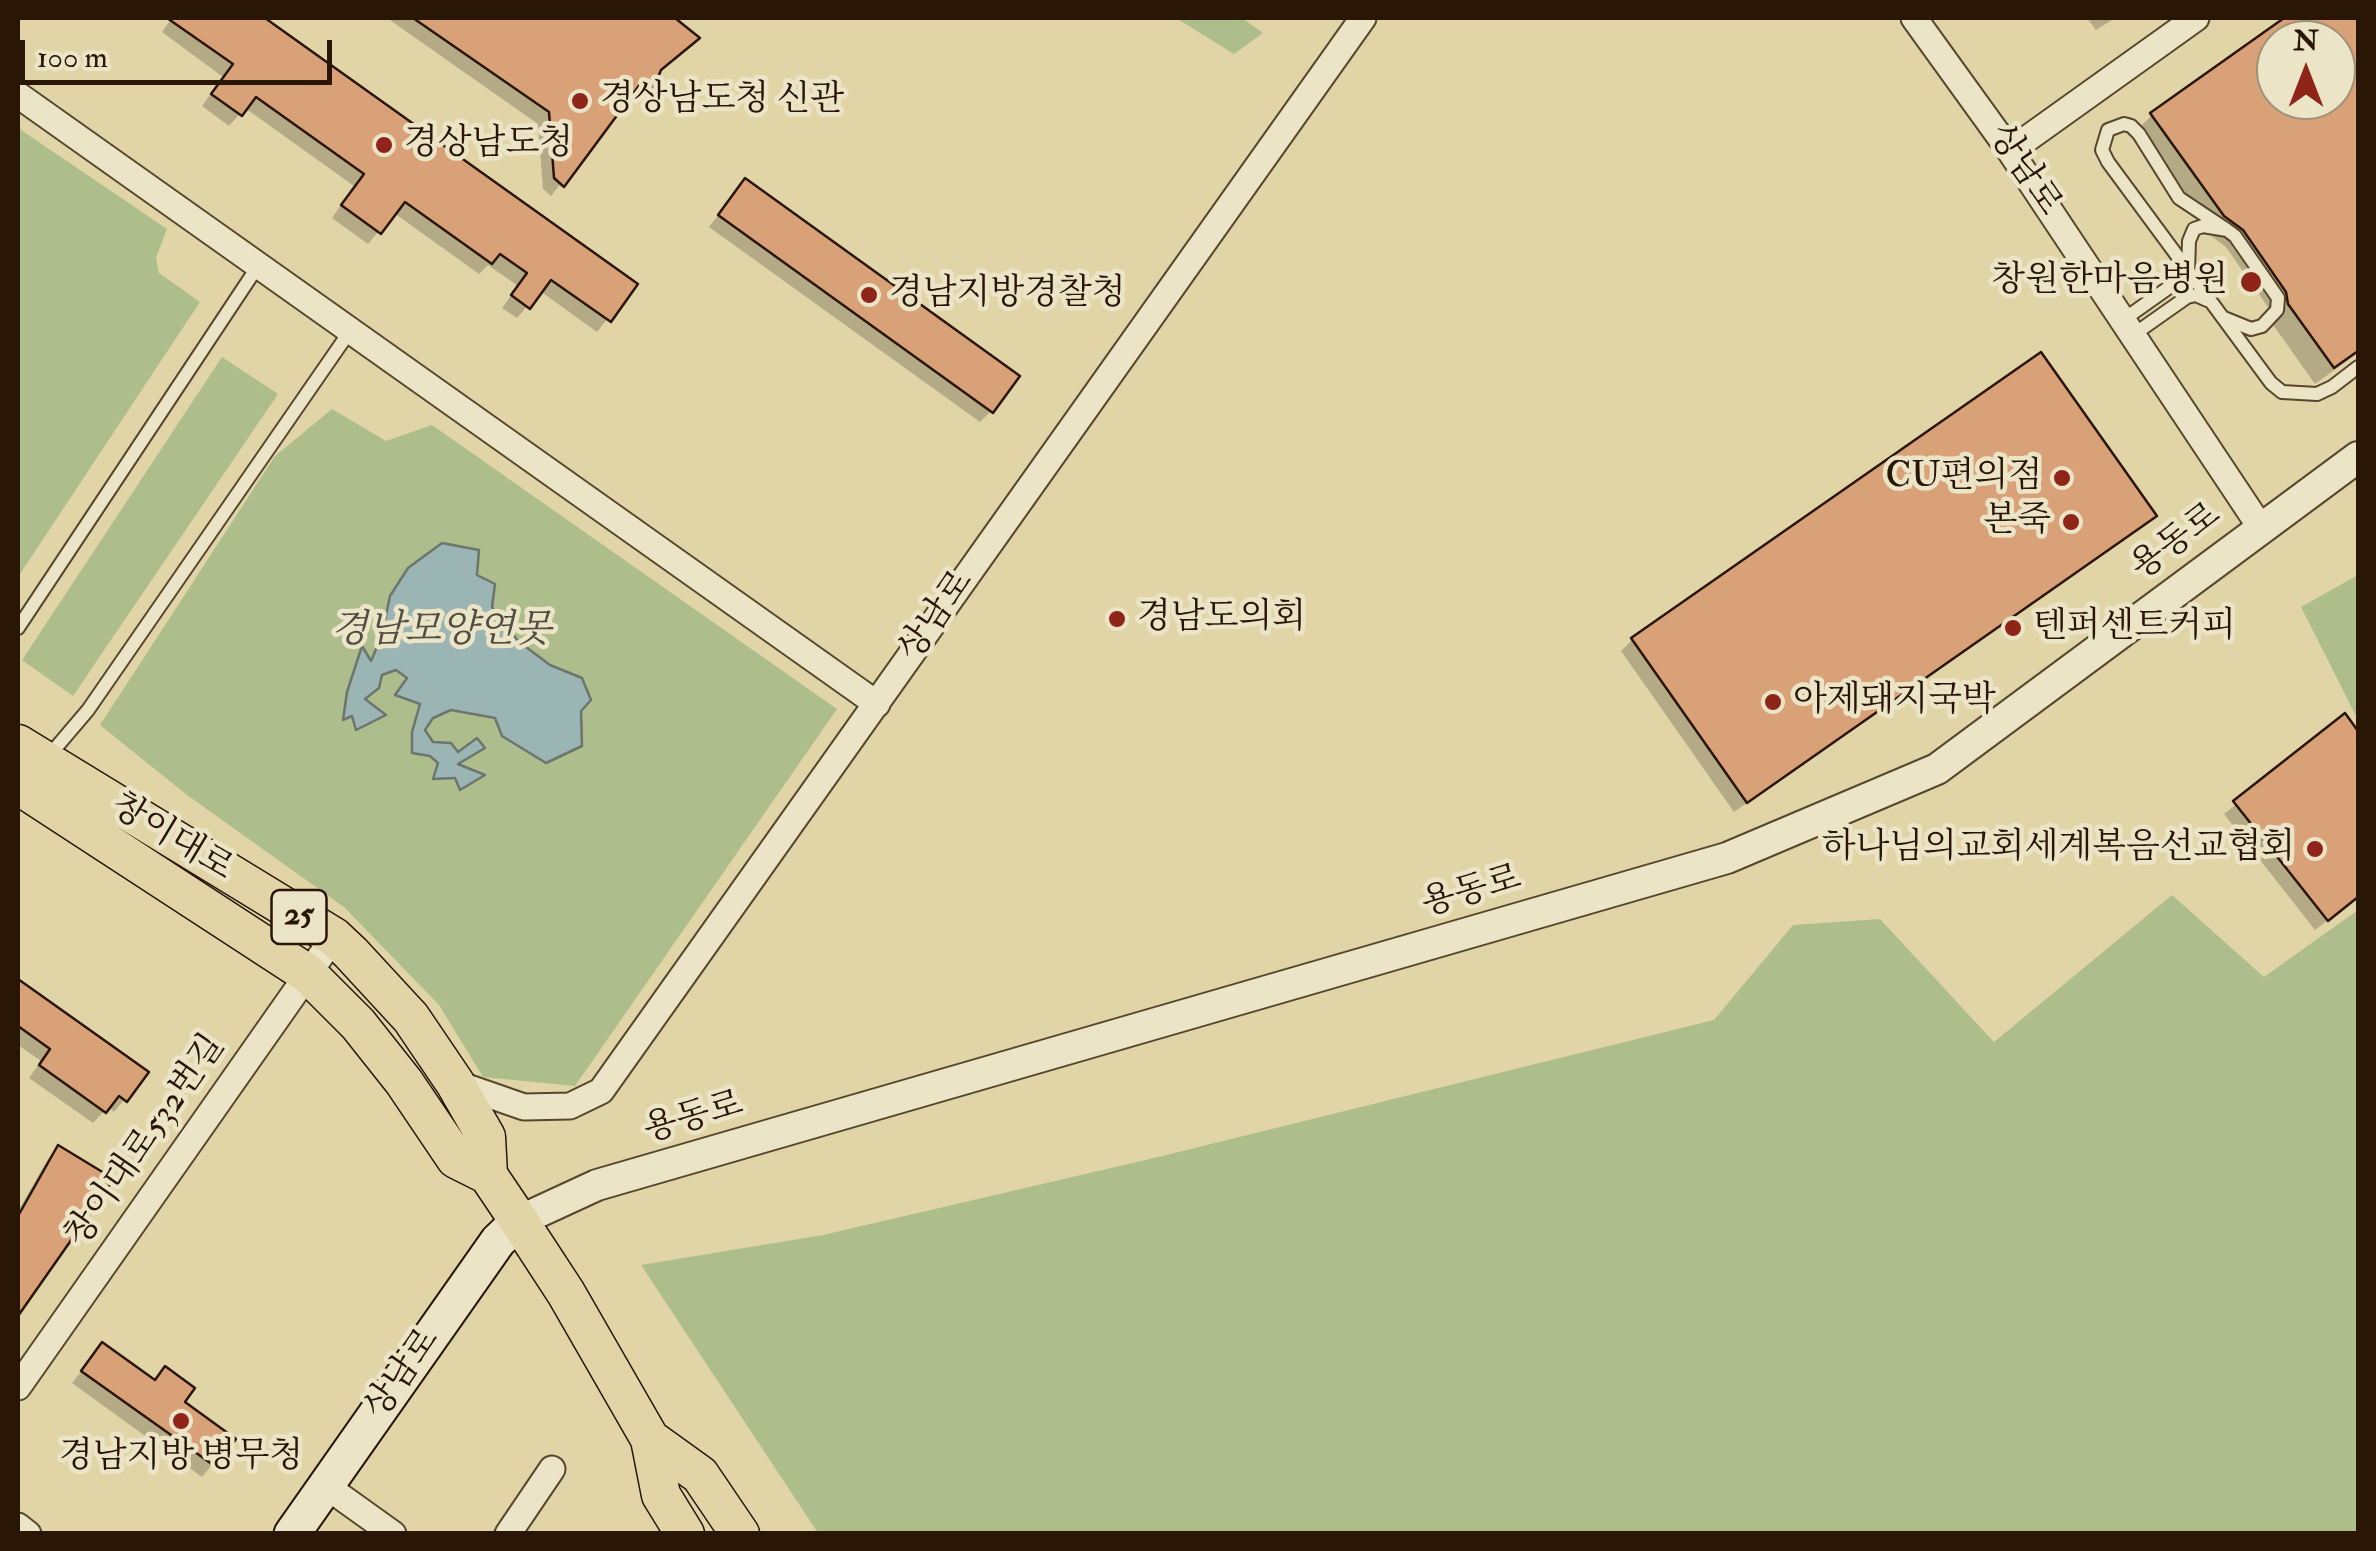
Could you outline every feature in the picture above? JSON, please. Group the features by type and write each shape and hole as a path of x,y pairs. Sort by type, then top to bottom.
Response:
{"main road":[{"name":"창이대로","path":"23,773 334,938 411,1018 455,1083 486,1137 488,1175"},
{"name":"창이대로","path":"23,773 308,974 358,1024 456,1160 488,1175 566,1294 650,1440 660,1494 685,1534"},
{"name":"상남로","path":"292,1534 498,1241 519,1221"},
{"name":"창이대로","path":"650,1440 700,1475 740,1534"}],"street":[{"name":"상남로","path":"455,1083 524,1107 570,1106 601,1090 1363,18"},
{"name":"상남로","path":"1914,18 2010,150 2262,528"},
{"path":"2010,150 2196,18"},
{"path":"18,95 877,704"},
{"name":"용동로","path":"519,1221 597,1185 1727,858 1937,768 2358,457"},
{"name":"창이대로532번길","path":"18,1387 334,938"},
{"path":"508,1534 552,1468"},
{"path":"326,1486 393,1534"},
{"path":"18,1526 28,1534"}],"lane":[{"path":"2128,328 2196,295 2207,300 2222,316 2251,329 2262,326 2278,310 2274,290 2228,230 2179,198 2132,126 2124,124 2108,130 2102,150 2108,162 2188,272 2222,316 2271,383 2282,392 2316,394 2358,368"},
{"path":"2128,328 2188,272 2189,241 2194,229 2203,226 2228,230"},
{"path":"18,628 258,266"},
{"path":"23,773 88,710 350,331"}],"green space":[{"path":"1176,18 1242,18 1263,33 1234,54"},
{"path":"18,128 167,229 156,258 159,273 200,302 18,577"},
{"path":"222,357 278,394 73,696 22,660"},
{"path":"332,409 386,441 432,425 837,709 575,1086 483,1077 439,1005 344,907 187,795 100,725 275,456"},
{"path":"2358,575 2358,720 2301,607"},
{"path":"2172,895 2264,977 2358,910 2358,1533 818,1533 641,1265 823,1235 1714,1020 1793,925 1880,919 1994,1042"}],"water":[{"name":"경남모양연못","path":"442,543 479,550 477,575 495,584 492,607 518,641 550,665 582,678 591,700 581,711 582,746 546,763 502,736 495,718 451,710 433,718 425,730 433,742 451,743 458,752 477,738 485,748 458,764 485,775 460,790 455,778 433,779 438,763 430,756 412,753 412,732 420,704 395,695 407,678 396,670 382,675 379,688 365,699 386,715 356,730 352,716 343,720 347,692 362,646 371,661 382,635 390,596 408,568"}],"building":[{"name":"경상남도청","path":"167,18 265,18 638,284 611,322 551,280 530,309 511,295 527,273 500,254 492,264 405,202 381,234 341,205 364,174 256,97 242,116 211,94 233,64"},
{"name":"경상남도청 신관","path":"413,18 675,18 700,38 661,70 653,90 641,83 564,187 554,178 549,112"},
{"name":"창원한마음병원","path":"2358,18 2358,351 2334,368 2288,304 2286,292 2243,230 2224,216 2150,113 2256,38 2256,120 2356,120 2356,20 2281,20"},
{"name":"경남지방경찰청","path":"745,178 1020,376 993,413 718,215"},
{"path":"2041,352 2157,516 1747,803 1631,638"},
{"name":"하나님의교회세계복음선교협회","path":"2345,713 2358,731 2358,897 2328,921 2233,801"},
{"path":"18,979 149,1072 127,1102 119,1096 106,1113 39,1065 50,1049 18,1026"},
{"path":"58,1145 114,1179 18,1316 18,1216"},
{"name":"경남지방 병무청","path":"102,1342 155,1380 165,1366 195,1388 185,1402 236,1439 216,1467 81,1371"}],"place":[{"name":"경상남도청 신관","path":"580,101"},
{"name":"경상남도청","path":"384,145"},
{"name":"창원한마음병원","path":"2251,282"},
{"name":"경남지방경찰청","path":"869,295"},
{"name":"CU편의점","path":"2062,478"},
{"name":"본죽","path":"2071,522"},
{"name":"경남도의회","path":"1117,619"},
{"name":"텐퍼센트커피","path":"2013,628"},
{"name":"아제돼지국박","path":"1773,702"},
{"name":"하나님의교회세계복음선교협회","path":"2315,849"},
{"name":"경남지방 병무청","path":"181,1421"}]}
